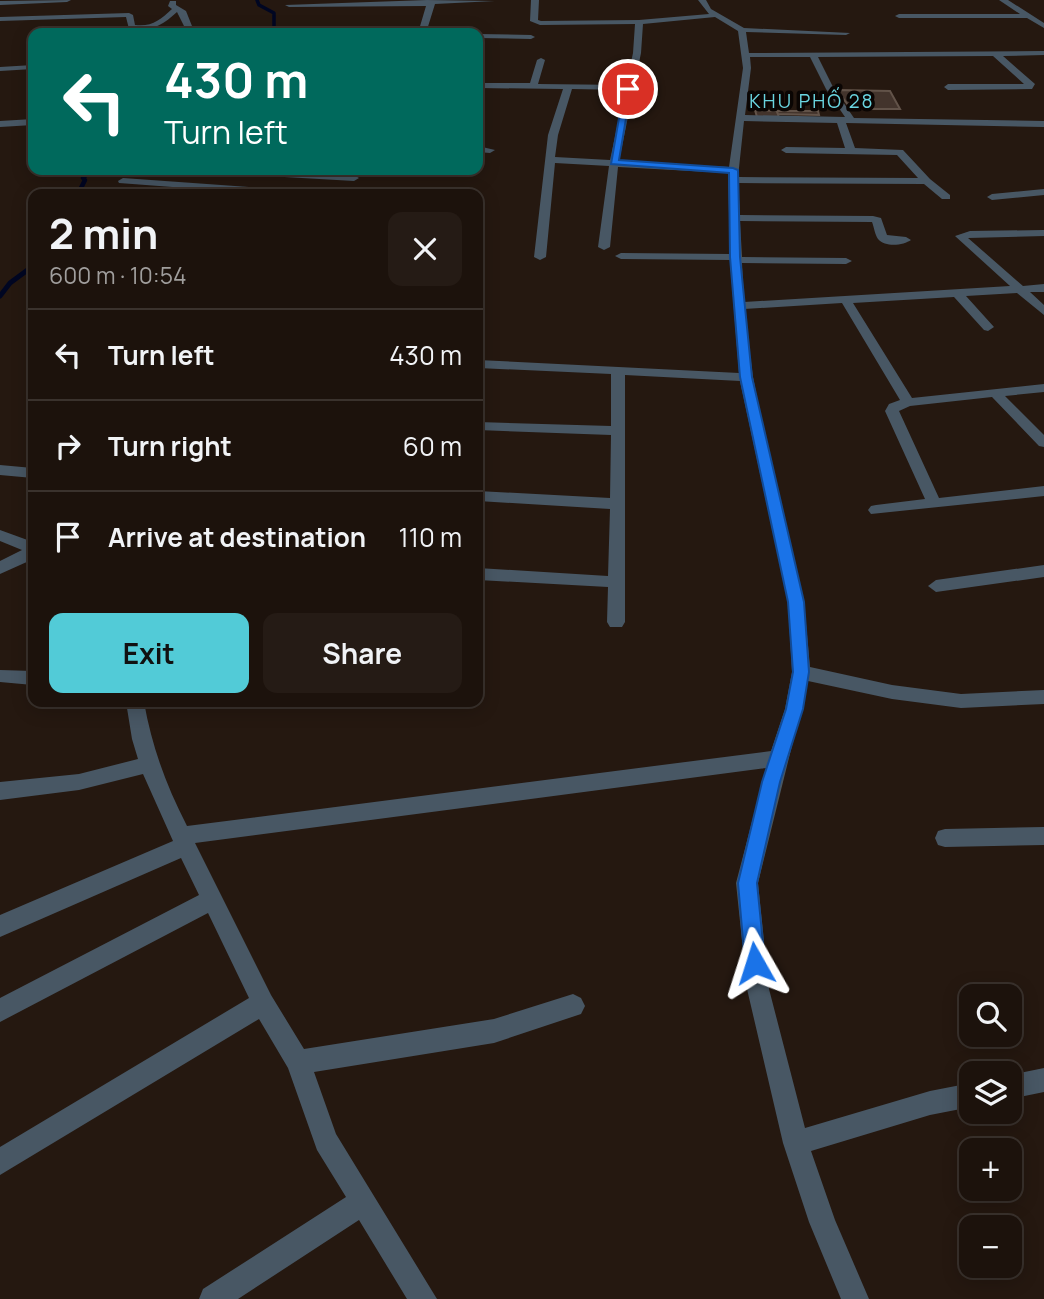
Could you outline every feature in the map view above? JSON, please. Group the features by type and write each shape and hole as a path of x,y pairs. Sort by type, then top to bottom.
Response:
{"street":[{"path":"0,3 67,0"},
{"path":"536,0 536,22 639,22 717,15"},
{"path":"702,0 708,10 742,30 846,33"},
{"path":"1003,0 1044,26"},
{"path":"289,5 430,7 491,1"},
{"path":"0,19 128,15 132,27 152,28 158,26 175,4 183,13 187,28"},
{"path":"430,7 440,13"},
{"path":"414,17 430,7"},
{"path":"424,28 430,7"},
{"path":"899,16 1028,16"},
{"path":"604,247 614,162 637,53 639,22"},
{"path":"742,30 747,55 733,175 738,306 746,377 796,602 801,672 794,709 778,758 747,883 758,989 796,1143 822,1222 855,1299"},
{"path":"483,36 531,37"},
{"path":"948,87 1032,86 995,52"},
{"path":"747,55 1044,53"},
{"path":"813,54 830,89 852,121"},
{"path":"533,86 541,60"},
{"path":"0,69 28,67"},
{"path":"483,85 628,89"},
{"path":"540,257 553,135 568,87"},
{"path":"738,118 1044,124"},
{"path":"841,121 851,151"},
{"path":"0,124 28,122"},
{"path":"483,149 490,150"},
{"path":"786,150 900,152 926,181 946,197"},
{"path":"550,160 614,162 733,175 926,181"},
{"path":"302,175 354,178"},
{"path":"123,181 236,189"},
{"path":"992,197 1044,192"},
{"path":"735,218 873,219 877,220 885,240 906,240"},
{"path":"1044,233 960,236 1044,311"},
{"path":"621,256 846,261"},
{"path":"787,261 790,276"},
{"path":"738,306 1044,288"},
{"path":"956,292 988,327"},
{"path":"845,299 908,402"},
{"path":"483,364 746,377"},
{"path":"616,622 618,370"},
{"path":"934,503 892,411 894,407 908,402 1044,388"},
{"path":"994,392 1044,443"},
{"path":"483,426 618,431"},
{"path":"0,470 28,473"},
{"path":"876,510 1044,491"},
{"path":"483,496 618,503"},
{"path":"0,535 28,546"},
{"path":"0,568 28,557"},
{"path":"936,586 1044,571"},
{"path":"483,574 616,582"},
{"path":"801,672 892,692 961,701 1044,697"},
{"path":"2,676 28,678"},
{"path":"136,707 141,739 157,787 263,1003 298,1062 326,1141 423,1299"},
{"path":"0,926 183,841 778,758"},
{"path":"0,791 79,782 150,764"},
{"path":"945,838 1044,836"},
{"path":"0,1010 212,900"},
{"path":"0,1162 263,1003"},
{"path":"298,1062 494,1031 573,1006"},
{"path":"1022,1085 1044,1080"},
{"path":"796,1143 930,1103 959,1097"},
{"path":"214,1299 364,1201"}],"building":[{"path":"837,90 890,91 900,109 851,109"},
{"path":"755,110 777,111 779,118 757,117"},
{"path":"777,111 818,111 819,115 778,114"}],"waterway":[{"path":"257,0 259,5 274,13 274,28"},
{"path":"80,189 86,175"},
{"path":"0,296 10,283 28,270"}],"district":[{"name":"KHU PHỐ 28","path":"812,101"}],"route":[{"path":"628,89 614,162 733,170 738,306 746,377 796,602 801,672 794,709 771,782 747,883 755,963"}]}
